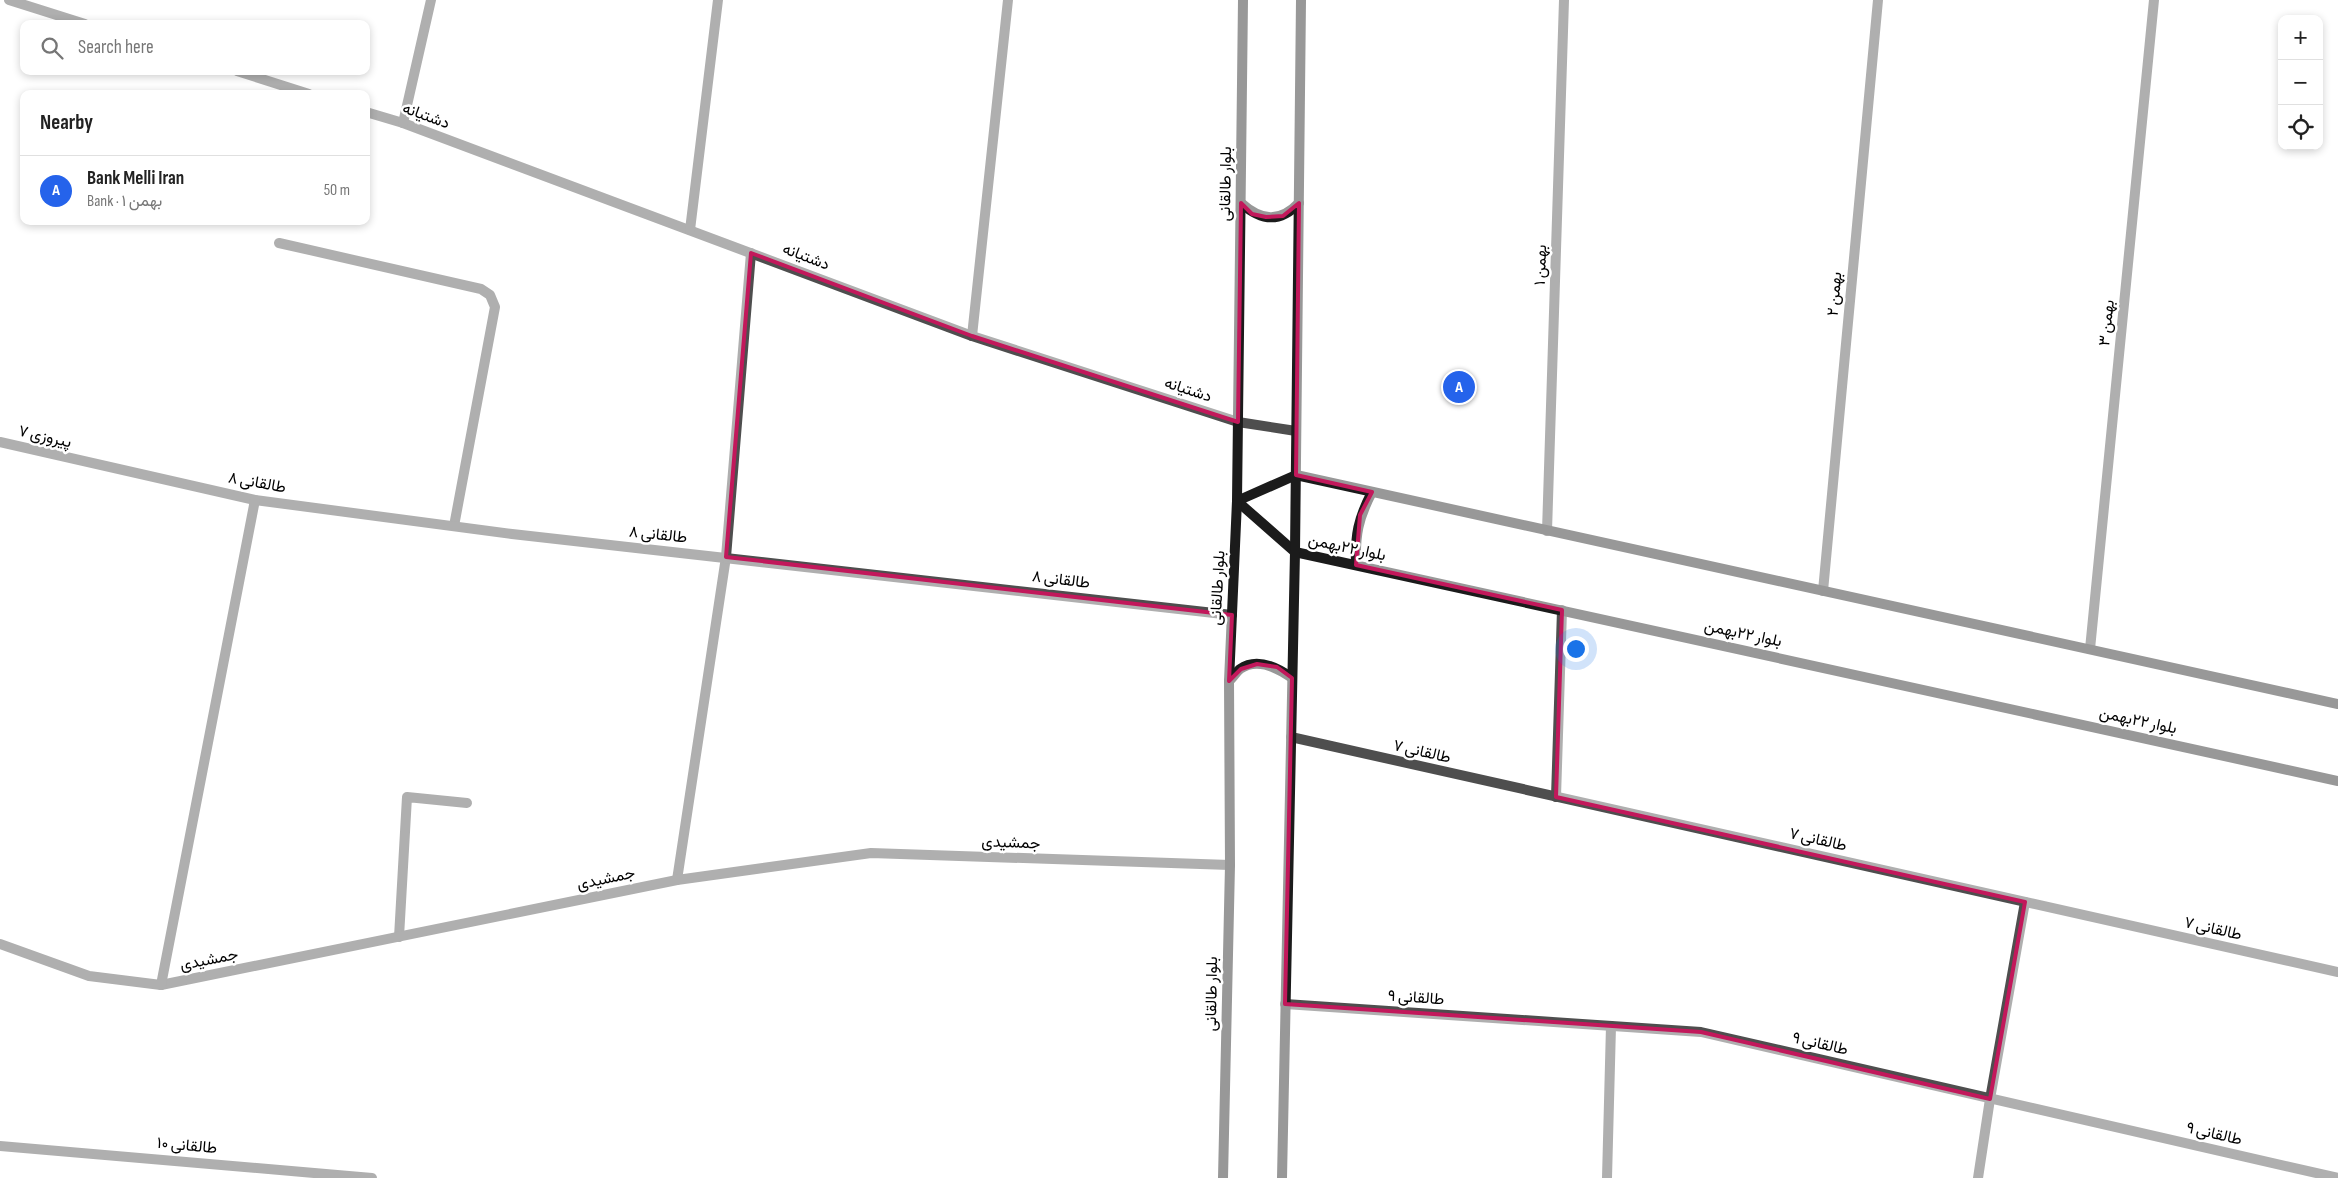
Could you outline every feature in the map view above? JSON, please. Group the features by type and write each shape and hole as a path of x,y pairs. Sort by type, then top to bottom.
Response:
{"main road":[{"name":"بلوار طالقانی","path":"1224,1178 1230,865 1229,682 1237,500 1243,0"},
{"path":"1282,1178 1295,552 1302,0"},
{"path":"1241,203 1252,214 1266,217 1283,216 1299,203"},
{"path":"1237,500 1296,476 2338,704"},
{"path":"1356,565 1355,540 1360,515 1372,492"},
{"name":"بلوار ۲۲بهمن","path":"1237,500 1295,552 2338,781"},
{"path":"1229,682 1241,669 1257,664 1277,667 1292,678"}],"street":[{"path":"9,0 72,20"},
{"path":"403,123 431,0"},
{"path":"690,230 718,0"},
{"path":"972,336 1008,0"},
{"name":"بهمن ۱","path":"1547,531 1564,0"},
{"name":"بهمن ۲","path":"1823,591 1878,0"},
{"name":"بهمن ۳","path":"2090,649 2154,0"},
{"path":"250,75 296,90"},
{"name":"دشتیانه","path":"370,113 403,123 972,336 1238,422 1296,431"},
{"path":"279,243 481,289 490,294 495,307 454,526"},
{"path":"677,880 726,557 751,253"},
{"name":"پیروزی ۷","path":"0,442 84,461"},
{"name":"طالقانی ۸","path":"84,461 255,500 454,526 1232,615"},
{"path":"161,985 255,500"},
{"path":"1556,797 1562,610"},
{"name":"طالقانی ۷","path":"1291,737 2338,972"},
{"path":"399,937 407,797 468,803"},
{"name":"جمشیدی","path":"0,944 89,976 161,985 677,880 871,853 1230,865"},
{"path":"1978,1178 1990,1098 2026,902"},
{"name":"طالقانی ۹","path":"1285,1004 1701,1032 2338,1178"},
{"path":"1607,1178 1611,1026"},
{"name":"طالقانی ۱۰","path":"0,1146 307,1175 372,1178"}],"highlighted area":[{"path":"1241,203 1252,214 1266,217 1283,216 1299,203 1296,475 1372,492 1360,515 1356,565 1562,610 1556,797 2025,902 1990,1099 1701,1032 1285,1004 1292,678 1277,667 1257,664 1241,669 1229,681 1232,615 726,557 751,253 972,336 1238,422"}],"place":[{"name":"Bank Melli Iran","path":"1459,387"}]}
